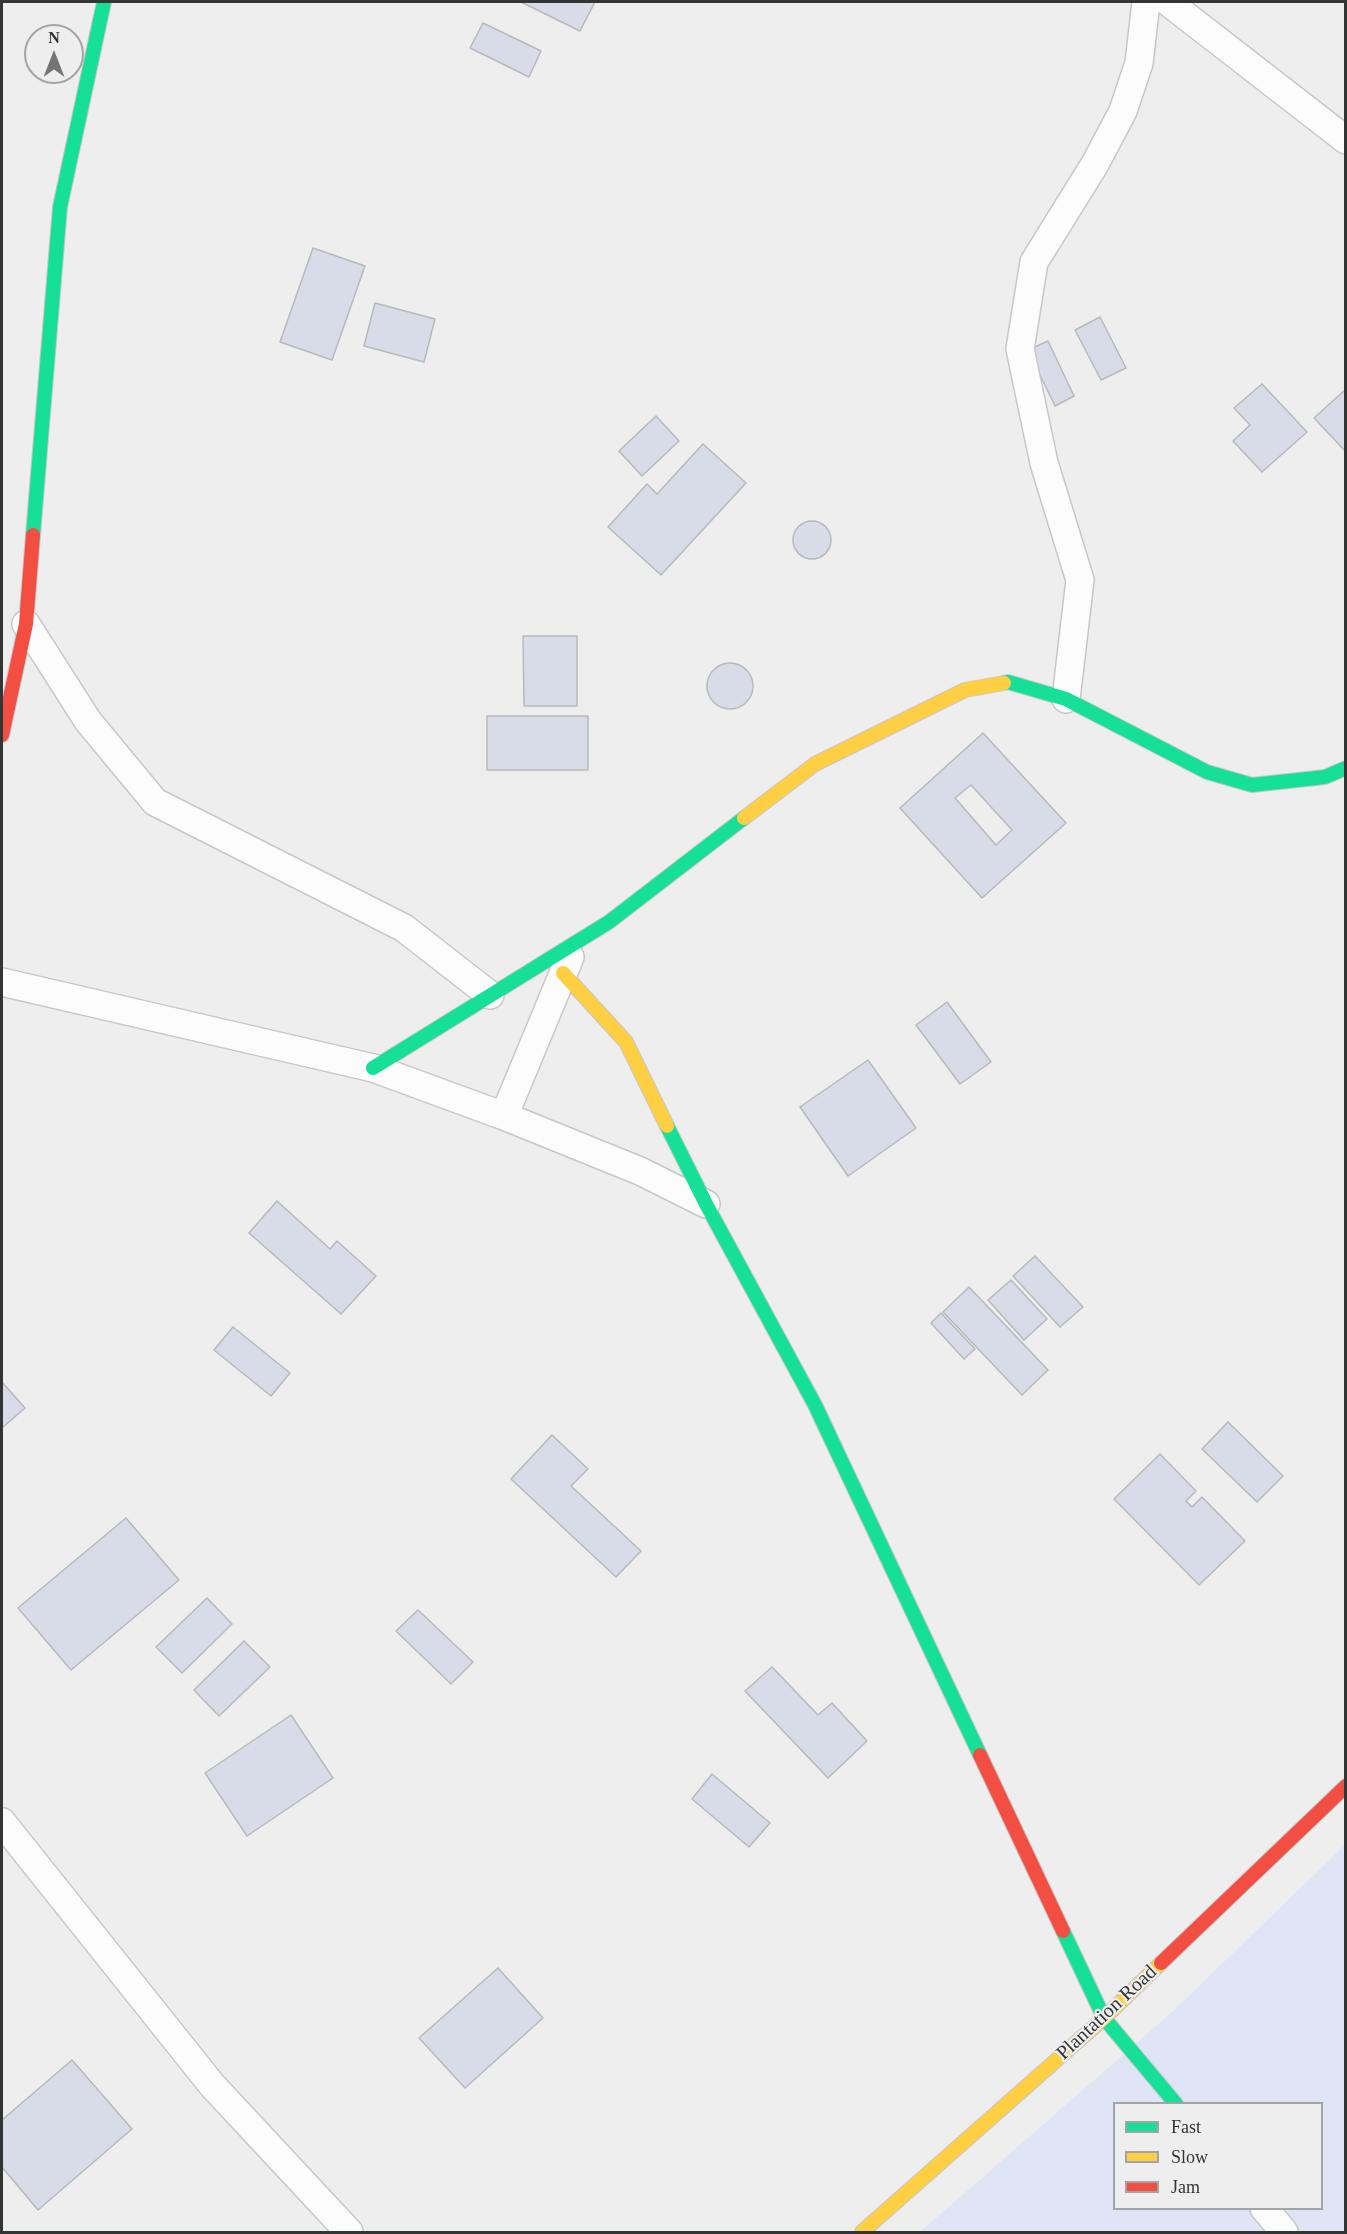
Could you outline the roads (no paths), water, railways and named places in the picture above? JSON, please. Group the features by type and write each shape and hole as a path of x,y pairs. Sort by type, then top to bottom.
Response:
{"street":[{"path":"2,735 26,624 60,207 104,2"},
{"path":"1066,699 1080,580 1044,463 1020,349 1034,262 1095,164 1124,111 1139,63 1146,2"},
{"path":"1168,2 1346,141"},
{"path":"26,624 88,721 155,802 404,928 490,995"},
{"path":"373,1068 609,922 815,765 965,690 1008,682 1066,699 1207,772 1252,784 1325,777 1346,768"},
{"path":"504,1116 576,942"},
{"path":"563,973 626,1042 706,1204 815,1405 1104,2018 1175,2102"},
{"path":"2,982 373,1068 504,1116 640,1171 706,1204"},
{"name":"Plantation Road","path":"862,2232 1104,2018 1346,1786"},
{"path":"2,1822 212,2085 349,2232"},
{"path":"1266,2210 1284,2232"}]}
